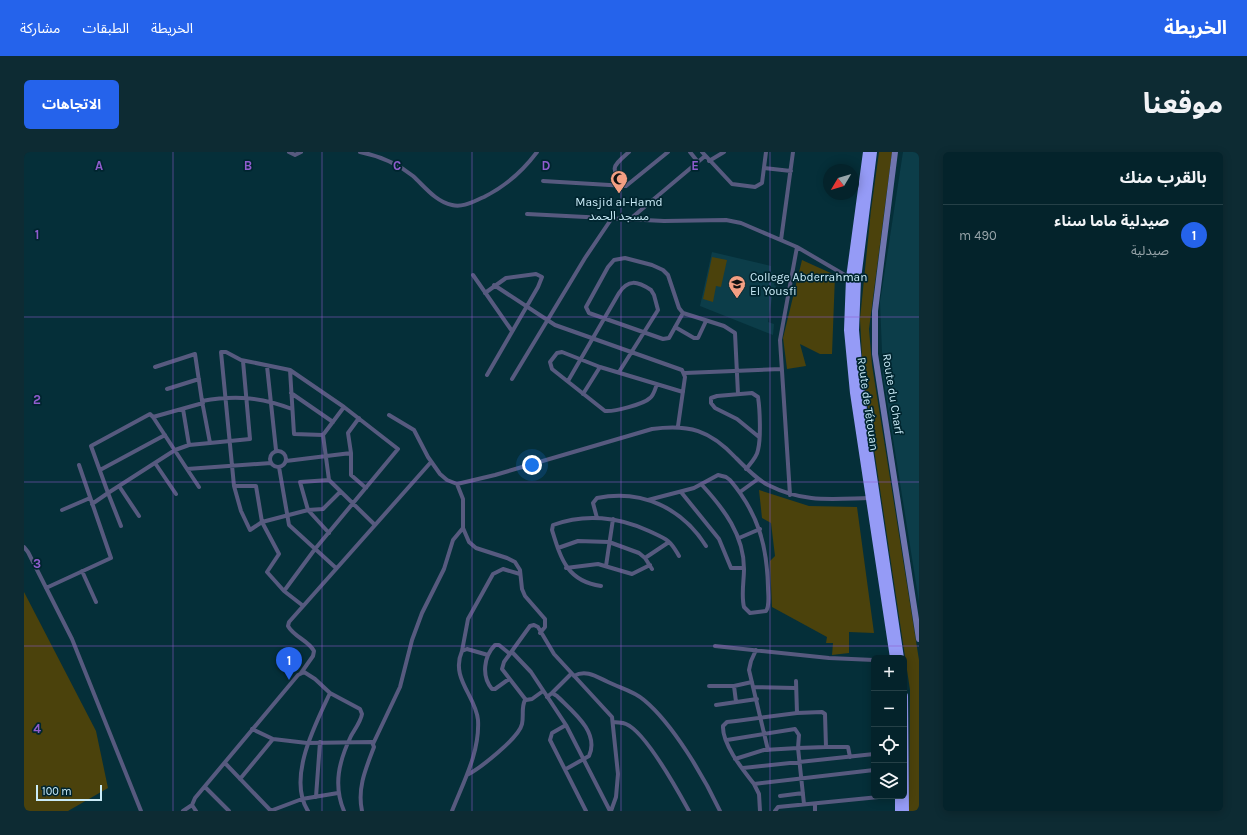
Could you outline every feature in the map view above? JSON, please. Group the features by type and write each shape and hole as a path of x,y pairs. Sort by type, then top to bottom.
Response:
{"highway":[{"name":"Route de Tétouan","path":"866,152 850,278 848,330 850,363 894,655"},
{"name":"Route de Tétouan","path":"873,152 857,279 855,330 861,396 900,655"},
{"path":"904,727 905,811"},
{"path":"899,799 899,811"}],"street":[{"path":"289,152 295,155 301,152"},
{"path":"360,152 379,157 398,166 438,199 446,204 458,206 470,203 506,184 518,175 537,152"},
{"path":"626,186 615,174 614,169 616,163 629,152"},
{"path":"543,181 626,186 668,152"},
{"path":"690,152 698,162"},
{"path":"702,152 729,182 735,185 749,187 760,186 766,152"},
{"path":"709,161 724,152"},
{"path":"781,240 793,152"},
{"name":"Route du Charf","path":"895,152 875,311 874,333 880,389 919,639"},
{"path":"629,220 705,156"},
{"path":"764,168 791,171"},
{"path":"527,214 664,222 726,220 759,230 797,247 850,278"},
{"path":"512,379 585,258 612,218"},
{"path":"790,494 780,340 797,247"},
{"path":"683,313 669,338 665,340 589,313 586,308 611,263 621,258 652,265 663,270 668,275 679,308 683,313 730,329 735,333 738,394"},
{"path":"485,293 494,285 506,278 532,274 541,275 542,280 487,375"},
{"path":"473,275 512,331"},
{"path":"568,381 579,359 604,318 626,284 631,282 642,285 651,290 658,306 656,313 619,372"},
{"path":"494,285 555,325 591,339 671,365 685,374 736,370 781,369"},
{"path":"675,327 694,338 698,338 706,321"},
{"path":"284,591 315,549 398,449 344,407 290,370 243,361 226,352 221,352 231,440 234,486 241,511 250,530 262,522 308,510 323,509 340,492"},
{"path":"657,384 650,399 608,412 552,369 550,362 560,352 600,367 619,372 683,392"},
{"path":"155,368 195,354 210,444"},
{"path":"92,504 175,450 189,445 250,439 243,361"},
{"path":"267,366 276,450"},
{"path":"583,394 600,367"},
{"path":"290,370 294,434 323,435"},
{"path":"678,426 685,374"},
{"path":"166,388 199,379"},
{"path":"291,393 333,422"},
{"path":"746,468 759,450 759,437 758,397 752,393 714,396 711,403 715,408 737,419 759,437"},
{"path":"153,418 226,396 270,400 292,409"},
{"path":"344,407 323,435 329,480 375,525"},
{"path":"183,409 189,445"},
{"path":"121,526 91,446 150,414 199,486"},
{"path":"389,415 414,430 431,462 447,480 458,484 495,475 652,429 678,426 699,432 715,439 728,449 758,479 790,494 810,499 869,498"},
{"path":"359,418 348,433 351,475 366,488"},
{"path":"100,470 165,435"},
{"path":"276,450 284,453 286,461"},
{"path":"270,463 270,455 276,450"},
{"path":"279,467 286,461 350,453"},
{"path":"183,811 192,805 193,800 301,673 313,656 314,651 312,646 290,630 288,626 302,605 431,462"},
{"path":"155,463 176,494"},
{"path":"187,469 270,463 279,467"},
{"path":"46,588 111,558 79,465"},
{"path":"279,467 286,516 289,525 336,568"},
{"path":"648,500 702,485 712,478 722,476 730,480 740,492 754,514 764,541 767,562 768,605 766,611 750,613 744,606 744,568 739,538 727,514 702,485"},
{"path":"740,492 758,479"},
{"path":"329,480 300,482 308,510 329,533"},
{"path":"458,484 464,502 463,528 472,545 512,560 517,565 523,593 546,619 545,627 540,633"},
{"path":"119,486 139,516"},
{"path":"234,486 256,486 262,522 279,554 266,572 284,591 302,605"},
{"path":"681,492 718,539 731,568 744,568"},
{"path":"597,518 593,503 597,498 616,496 648,500 663,505 683,519 693,528 706,546"},
{"path":"62,510 90,498"},
{"path":"601,586 586,583 566,568 558,548 552,528 553,525 575,519 613,519 641,527 669,542 679,556"},
{"path":"606,566 613,519"},
{"path":"362,811 361,788 363,773 373,744 400,687 412,640 422,613 444,569 453,540 463,528"},
{"path":"739,538 760,529"},
{"path":"558,548 578,541 609,542 639,553 645,558 651,567 632,574 606,566 592,564 566,568"},
{"path":"645,558 669,542"},
{"path":"24,547 28,552 72,639 141,811"},
{"path":"452,811 467,775 473,755 478,722 474,706 461,680 459,662 468,619 493,574 505,568 520,574"},
{"path":"82,571 96,602"},
{"path":"525,700 503,672 502,667 532,625 536,625 554,654 609,713 614,722 618,774 616,797 610,811"},
{"path":"509,679 495,689 491,688 484,666 488,655 496,644 511,653 531,672 566,725 610,811"},
{"path":"715,646 829,658 871,660"},
{"path":"462,651 467,649 488,655"},
{"path":"756,650 750,666 752,682 768,750"},
{"path":"301,673 309,674 330,693 355,706 361,711 361,717 349,741 338,771 338,793 344,811"},
{"path":"547,697 572,675 580,673 590,674 632,692 643,699 669,728 696,766 720,811"},
{"path":"796,681 795,688 797,713"},
{"path":"709,686 734,686 752,682"},
{"path":"734,686 736,702"},
{"path":"754,687 795,688"},
{"path":"525,700 532,699 543,691"},
{"path":"308,811 302,799 300,784 307,743 330,693"},
{"path":"552,693 588,729 591,750 589,756 566,769"},
{"path":"716,705 757,699"},
{"path":"467,775 486,763 517,733 522,725 522,710 525,700"},
{"path":"760,811 759,794 754,784 735,759 727,740 723,727 726,723 797,713 822,712 825,714 826,747"},
{"path":"614,722 626,724 641,737 666,771 689,811"},
{"path":"566,725 554,731 550,737 586,811"},
{"path":"252,729 274,739 307,743 370,741 373,744"},
{"path":"727,740 757,734 764,735 797,730 799,734 798,748 804,804"},
{"path":"240,779 274,739"},
{"path":"316,797 320,742"},
{"path":"735,759 752,753 768,750 826,747 847,747 850,750 850,757"},
{"path":"743,768 871,754"},
{"path":"225,763 271,811 302,799 338,793"},
{"path":"754,784 871,770"},
{"path":"205,787 229,811"},
{"path":"780,796 803,793"},
{"path":"775,811 778,807 871,798"},
{"path":"815,804 815,811"},
{"path":"192,805 196,811"}],"shaded area":[{"path":"879,152 892,152 869,329 872,365 919,660 919,811 909,811 910,690 907,670 907,655 905,655 863,375 860,319 871,210"},
{"path":"903,152 919,152 919,602 883,376 880,302"},
{"name":"College Abderrahman El Yousfi","path":"712,252 771,266 771,272 774,273 774,276 776,277 774,285 776,286 775,292 773,292 768,322 774,324 773,335 700,306"},
{"path":"712,257 727,260 721,287 716,286 713,302 703,299"},
{"path":"802,260 835,275 832,354 820,354 800,344 806,366 787,369 783,338"},
{"path":"759,490 809,506 857,507 874,633 849,632 849,653 832,655 833,643 826,643 827,637 772,607 770,561 775,556 771,523 762,518"},
{"path":"24,592 96,731 108,788 68,811 24,811"}],"place":[{"name":"Masjid al-Hamd مسجد الحمد","path":"619,194"},
{"name":"College Abderrahman El Yousfi","path":"737,299"},
{"name":"صيدلية ماما سناء","path":"289,680"}]}
